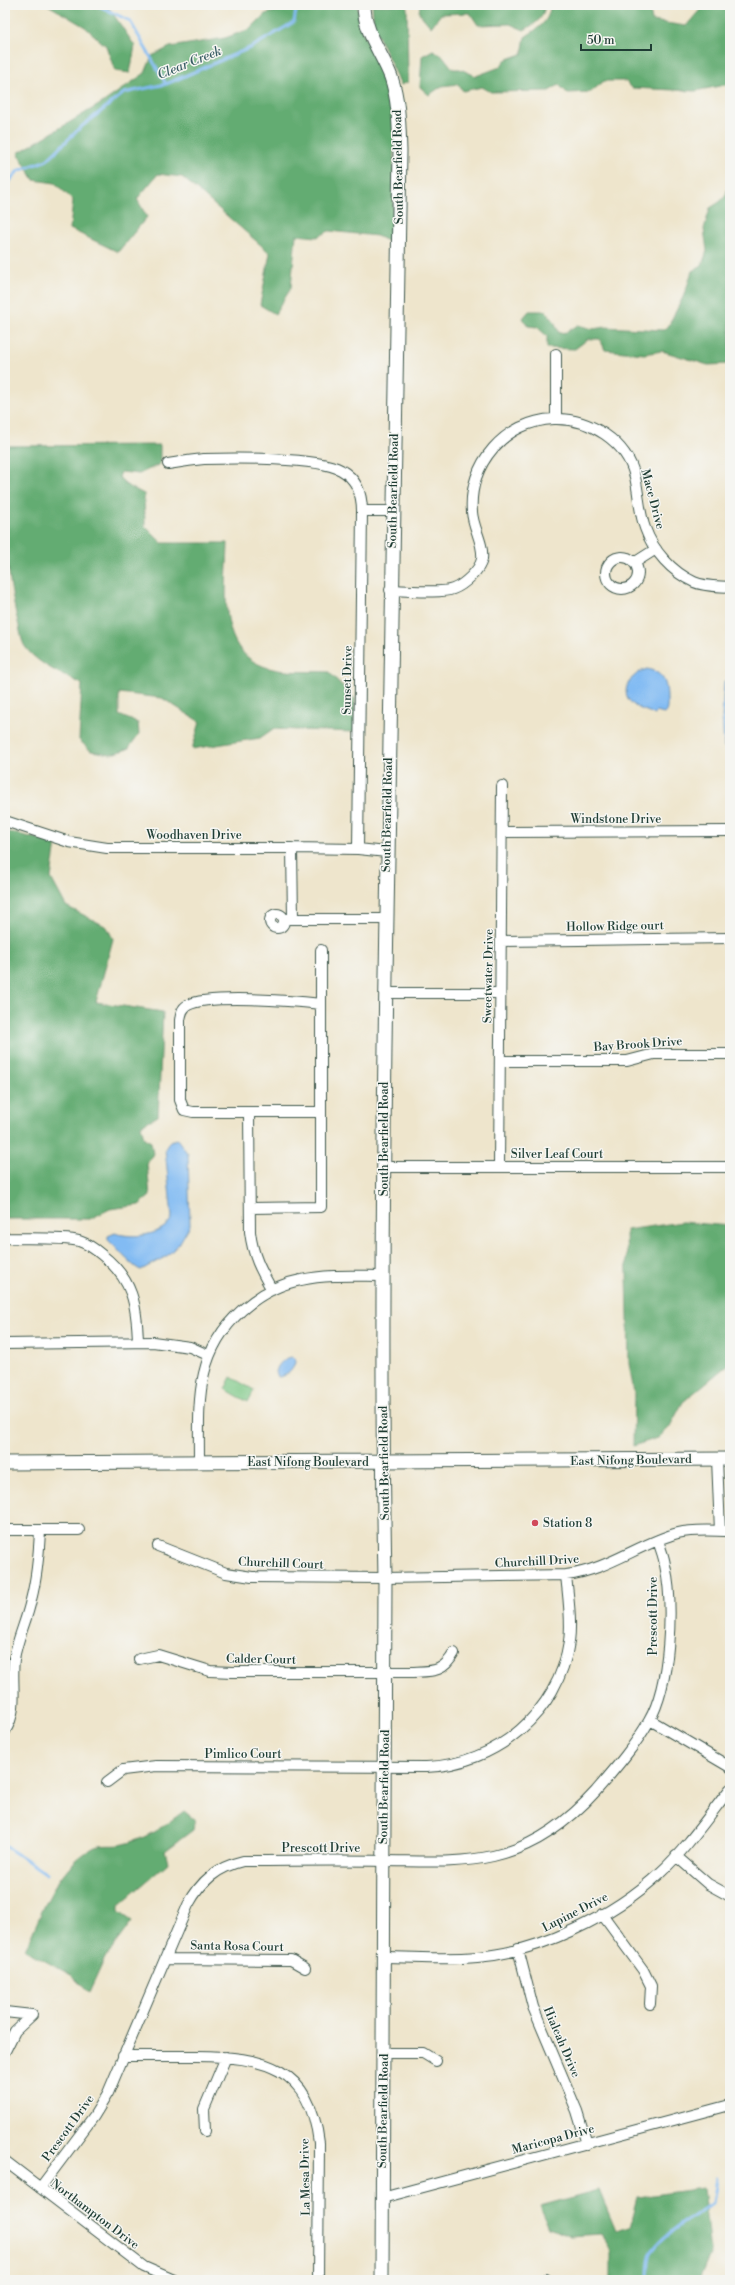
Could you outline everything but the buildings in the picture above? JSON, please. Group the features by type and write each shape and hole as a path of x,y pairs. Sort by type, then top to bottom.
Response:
{"street":[{"name":"South Bearfield Road","path":"364,5 369,31 390,76 395,92 399,115 400,159 390,590 383,1167 385,1672 382,2280"},
{"path":"556,354 556,419"},
{"name":"Mace Drive","path":"390,590 453,589 476,571 482,560 482,549 472,513 472,494 476,477 484,460 492,448 504,436 518,428 534,421 556,419 582,423 601,432 623,449 635,476 644,527 656,549 676,572 695,583 730,587"},
{"name":"Sunset Drive","path":"168,464 204,459 291,460 328,464 341,470 358,487 362,498 358,849"},
{"path":"362,511 393,511"},
{"path":"634,563 656,549"},
{"name":"Sweetwater Drive","path":"499,1167 502,786"},
{"name":"Woodhaven Drive","path":"5,821 69,842 107,848 292,848 358,849 387,852"},
{"name":"Windstone Drive","path":"502,832 730,831"},
{"path":"292,848 288,919 386,919"},
{"name":"Hollow Ridge ourt","path":"501,940 730,938"},
{"path":"250,1208 321,1207 321,950"},
{"path":"385,994 500,993"},
{"path":"320,1004 267,999 207,1001 193,1003 186,1006 181,1013 180,1100 184,1110 193,1112 321,1112"},
{"name":"Bay Brook Drive","path":"500,1061 627,1061 654,1054 730,1054"},
{"path":"250,1112 250,1232 257,1265 272,1290"},
{"name":"Silver Leaf Court","path":"383,1167 730,1167"},
{"path":"5,1238 77,1240 95,1249 110,1261 130,1288 135,1301 138,1342"},
{"path":"199,1463 199,1401 208,1355 218,1337 234,1317 252,1302 272,1290 300,1280 323,1276 383,1276"},
{"path":"5,1344 138,1342 190,1347 208,1355"},
{"path":"724,1459 725,1531"},
{"name":"East Nifong Boulevard","path":"5,1463 724,1459"},
{"path":"5,1530 79,1530"},
{"path":"5,1731 10,1722 14,1705 14,1660 31,1601 38,1570 40,1530"},
{"name":"Churchill Drive","path":"385,1578 566,1575 596,1570 658,1540 679,1533 725,1531"},
{"name":"Prescott Drive","path":"40,2188 94,2116 108,2093 165,1958 195,1892 205,1880 222,1867 243,1861 453,1862 494,1856 522,1846 548,1833 578,1811 605,1780 650,1720 660,1690 668,1646 668,1584 665,1564 658,1540"},
{"name":"Churchill Court","path":"158,1546 237,1576 385,1578"},
{"name":"Pimlico Court","path":"107,1782 123,1770 156,1766 384,1768 446,1766 471,1760 498,1747 520,1730 542,1708 554,1686 563,1666 568,1642 570,1620 566,1575"},
{"name":"Calder Court","path":"139,1659 158,1655 210,1671 385,1672 437,1670 448,1663 454,1652"},
{"path":"650,1720 730,1767"},
{"name":"Lupine Drive","path":"383,1957 478,1957 547,1942 602,1914 646,1886 676,1856 730,1789"},
{"path":"676,1856 708,1884 730,1896"},
{"path":"602,1914 643,1970 651,1986 650,2004"},
{"name":"Hialeah Drive","path":"518,1949 533,2007 578,2111 587,2144"},
{"name":"Santa Rosa Court","path":"165,1958 291,1960 305,1968"},
{"path":"5,2012 32,2015 15,2031 5,2051"},
{"path":"383,2053 423,2053 436,2061"},
{"name":"La Mesa Drive","path":"123,2056 226,2057 250,2059 271,2066 285,2074 298,2087 309,2103 317,2123 319,2143 318,2280"},
{"path":"205,2131 204,2109 226,2057"},
{"name":"Maricopa Drive","path":"382,2198 730,2105"},
{"name":"Northampton Drive","path":"5,2162 144,2267 174,2280"}],"green space":[{"path":"48,5 107,5 135,46 130,73 115,71 106,46 85,27"},
{"path":"301,5 357,5 362,31 386,79 394,111 393,244 377,236 329,231 317,237 296,235 291,288 275,314 260,305 270,253 182,177 158,174 137,199 147,217 118,252 70,229 73,200 55,183 34,180 18,153 102,103 145,73 152,56 170,47 225,38 250,29 265,14"},
{"path":"372,5 407,5 408,82 401,85 374,27"},
{"path":"420,5 545,5 541,18 524,30 510,24 478,25 470,13 441,14 431,27 419,13"},
{"path":"550,5 649,5 652,21 686,26 704,5 730,5 730,84 695,91 632,88 625,81 604,81 591,92 567,93 559,85 549,91 491,92 482,87 463,91 458,84 442,86 429,95 420,87 422,56 433,50 443,56 453,69 460,69 476,76 500,67 505,60 522,54 525,37 546,20"},
{"path":"730,176 730,364 708,365 662,351 644,354 605,350 600,339 588,339 575,349 547,348 547,336 537,327 528,326 523,318 529,311 546,311 554,321 559,333 567,332 578,325 593,329 605,327 663,330 668,327 685,293 692,271 702,265 707,251 704,229 710,208 721,201 726,195"},
{"path":"160,445 160,464 139,474 121,472 119,477 126,485 144,494 145,526 162,543 228,543 226,600 228,618 233,636 241,650 254,662 273,669 329,672 355,699 354,732 273,729 260,738 192,749 200,722 162,698 119,693 119,715 138,723 139,734 128,749 111,754 91,751 79,740 82,684 38,660 26,648 21,635 13,600 7,556 5,513 5,446"},
{"path":"5,831 56,843 51,878 66,906 107,927 113,939 96,1002 163,1012 158,1116 141,1125 144,1138 151,1142 153,1154 147,1163 150,1196 139,1205 110,1209 90,1219 5,1219"},
{"path":"682,1222 730,1226 730,1363 683,1402 669,1428 658,1438 633,1446 634,1393 629,1363 626,1230"},
{"path":"231,1377 254,1390 248,1402 225,1389"},
{"path":"184,1811 195,1820 193,1830 165,1851 168,1863 119,1905 119,1912 132,1921 105,1958 89,1993 71,1975 25,1950 51,1893 59,1880 80,1857 96,1847 120,1845 138,1840 162,1827"},
{"path":"703,2188 710,2253 699,2280 611,2280 611,2250 601,2234 570,2236 549,2227 540,2206 599,2190 616,2231 630,2227 638,2197"}],"water":[{"path":"647,669 658,673 664,680 667,694 667,706 664,714 656,712 655,715 635,706 629,701 626,689 628,684 631,679 641,671"},
{"path":"730,680 730,754 724,747 722,717 724,681"},
{"path":"177,1139 188,1154 190,1225 179,1244 167,1256 141,1270 129,1261 108,1240 108,1236 115,1233 139,1236 155,1232 163,1228 168,1223 172,1217 165,1149 170,1141"},
{"path":"292,1357 295,1359 295,1362 292,1369 288,1374 278,1377 276,1372 279,1364"}],"waterway":[{"path":"97,5 130,21 166,84"},
{"name":"Clear Creek","path":"5,187 18,171 47,160 81,127 124,93 166,84 252,47 294,22 297,5"},
{"path":"5,1846 47,1874"},
{"path":"648,2280 648,2269 651,2253 665,2237 712,2203 716,2178"}],"place":[{"name":"Station 8","path":"535,1523"}]}
